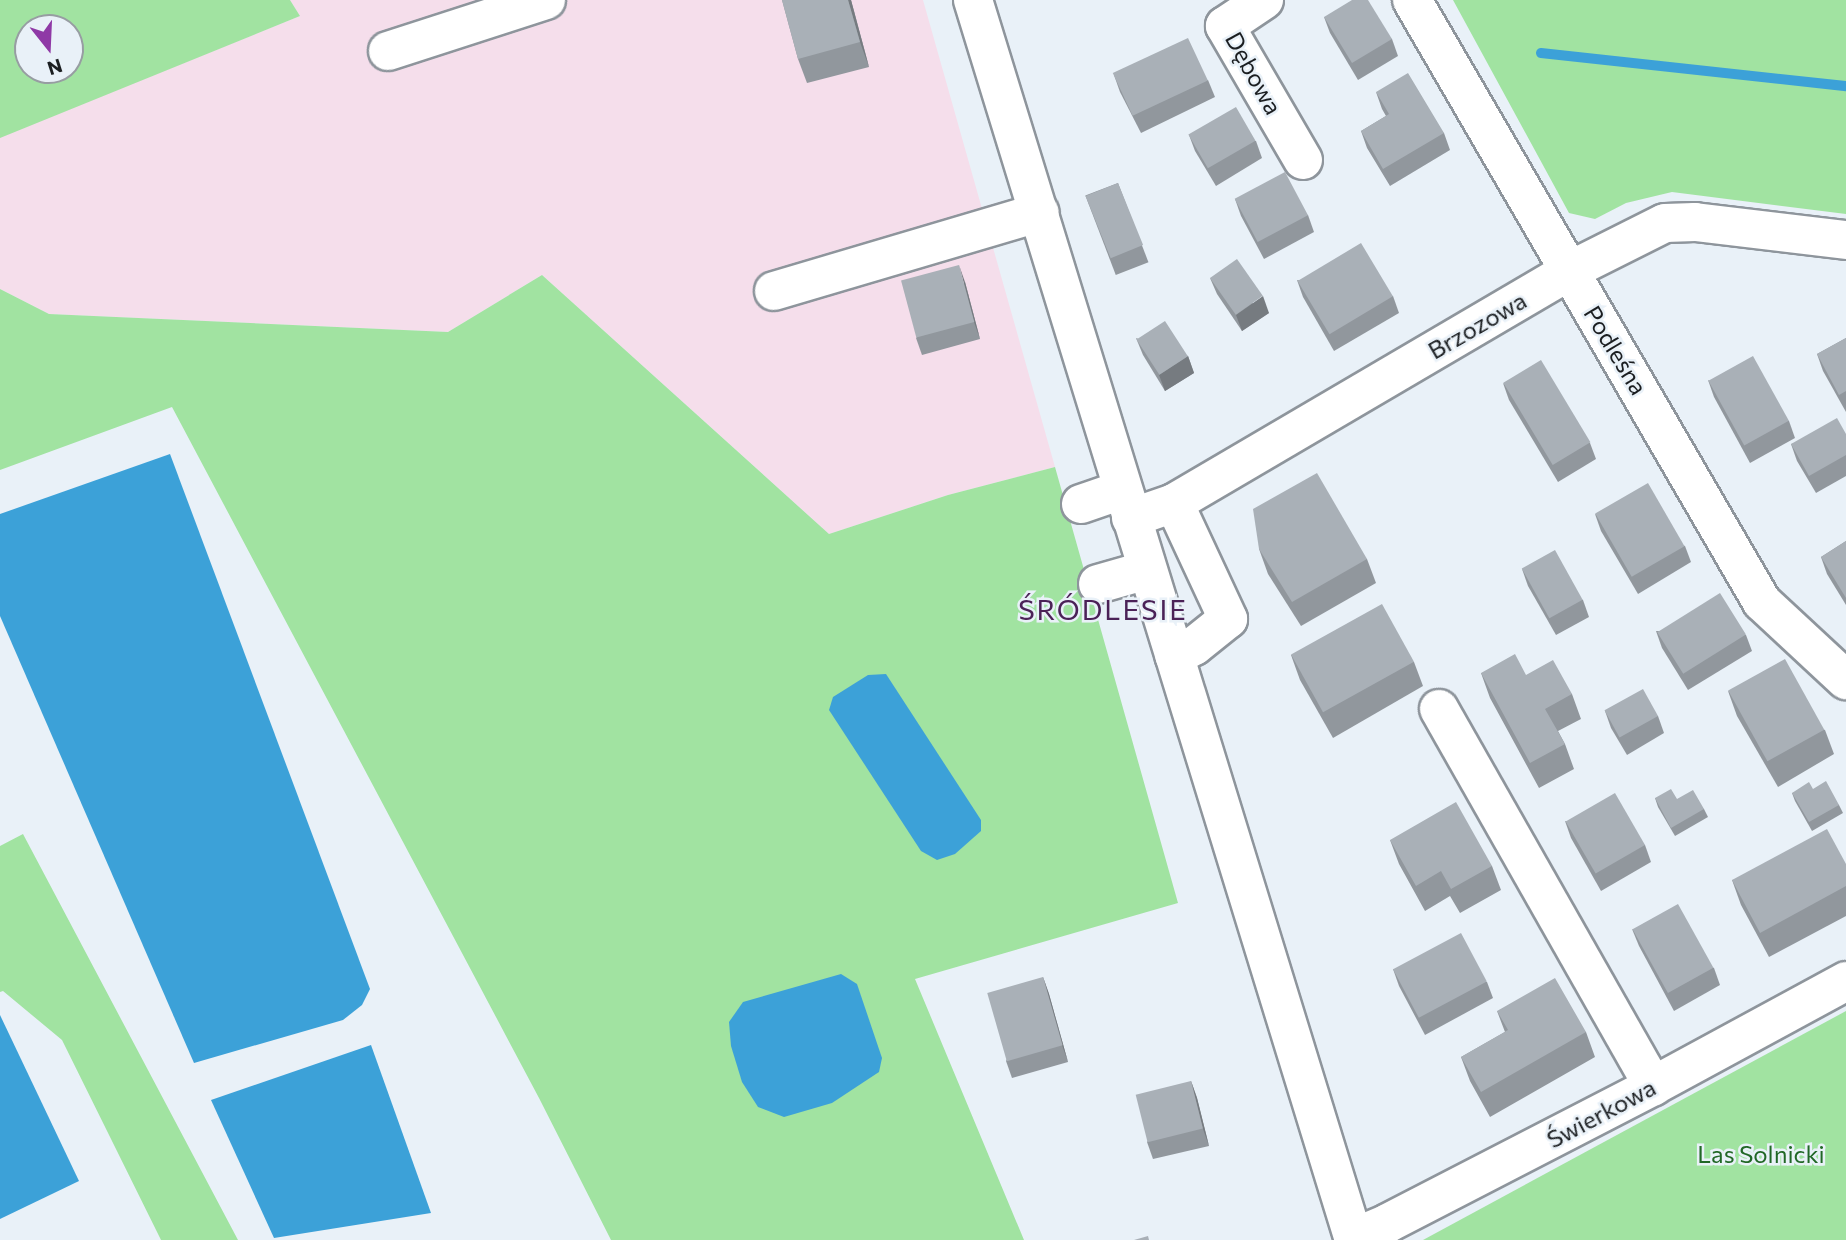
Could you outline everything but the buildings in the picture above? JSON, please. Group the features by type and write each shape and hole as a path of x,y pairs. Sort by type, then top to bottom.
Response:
{"street":[{"path":"388,51 546,0"},
{"path":"973,0 1354,1239"},
{"name":"Dębowa","path":"1264,0 1225,26 1303,160"},
{"name":"Podleśna","path":"1412,0 1762,601 1846,680"},
{"path":"774,291 1040,212"},
{"name":"Brzozowa","path":"1081,504 1174,503 1569,271 1665,223 1695,222 1846,240"},
{"path":"1174,503 1228,619 1194,646 1174,656"},
{"path":"1098,583 1147,570"},
{"path":"1439,709 1653,1086"},
{"name":"Świerkowa","path":"1354,1239 1653,1086 1846,981"}],"shaded area":[{"path":"290,0 923,0 1055,467 948,495 829,534 542,275 448,332 49,314 0,289 0,137 300,16"}],"green space":[{"path":"0,0 290,0 300,16 0,138"},
{"path":"1453,0 1846,0 1846,214 1672,192 1626,203 1595,219 1569,213"},
{"path":"542,275 829,534 948,495 1055,467 1178,903 915,979 1024,1240 611,1240 539,1098 172,407 0,470 0,289 49,314 448,332"},
{"path":"23,834 238,1240 161,1240 62,1040 3,991 0,992 0,846"},
{"name":"Las Solnicki","path":"1846,1011 1846,1240 1423,1240"}],"water":[{"path":"170,454 370,989 362,1005 343,1020 194,1063 0,616 0,514"},
{"path":"886,674 981,820 981,831 955,854 937,860 921,851 829,710 833,697 868,675"},
{"path":"841,974 857,984 882,1058 879,1072 832,1103 784,1117 758,1107 742,1082 731,1046 729,1022 743,1002"},
{"path":"0,1015 79,1181 0,1219"},
{"path":"371,1045 431,1213 274,1238 211,1100"}],"waterway":[{"path":"1541,53 1846,86"}],"district":[{"name":"ŚRÓDLESIE","path":"1103,609"}]}
